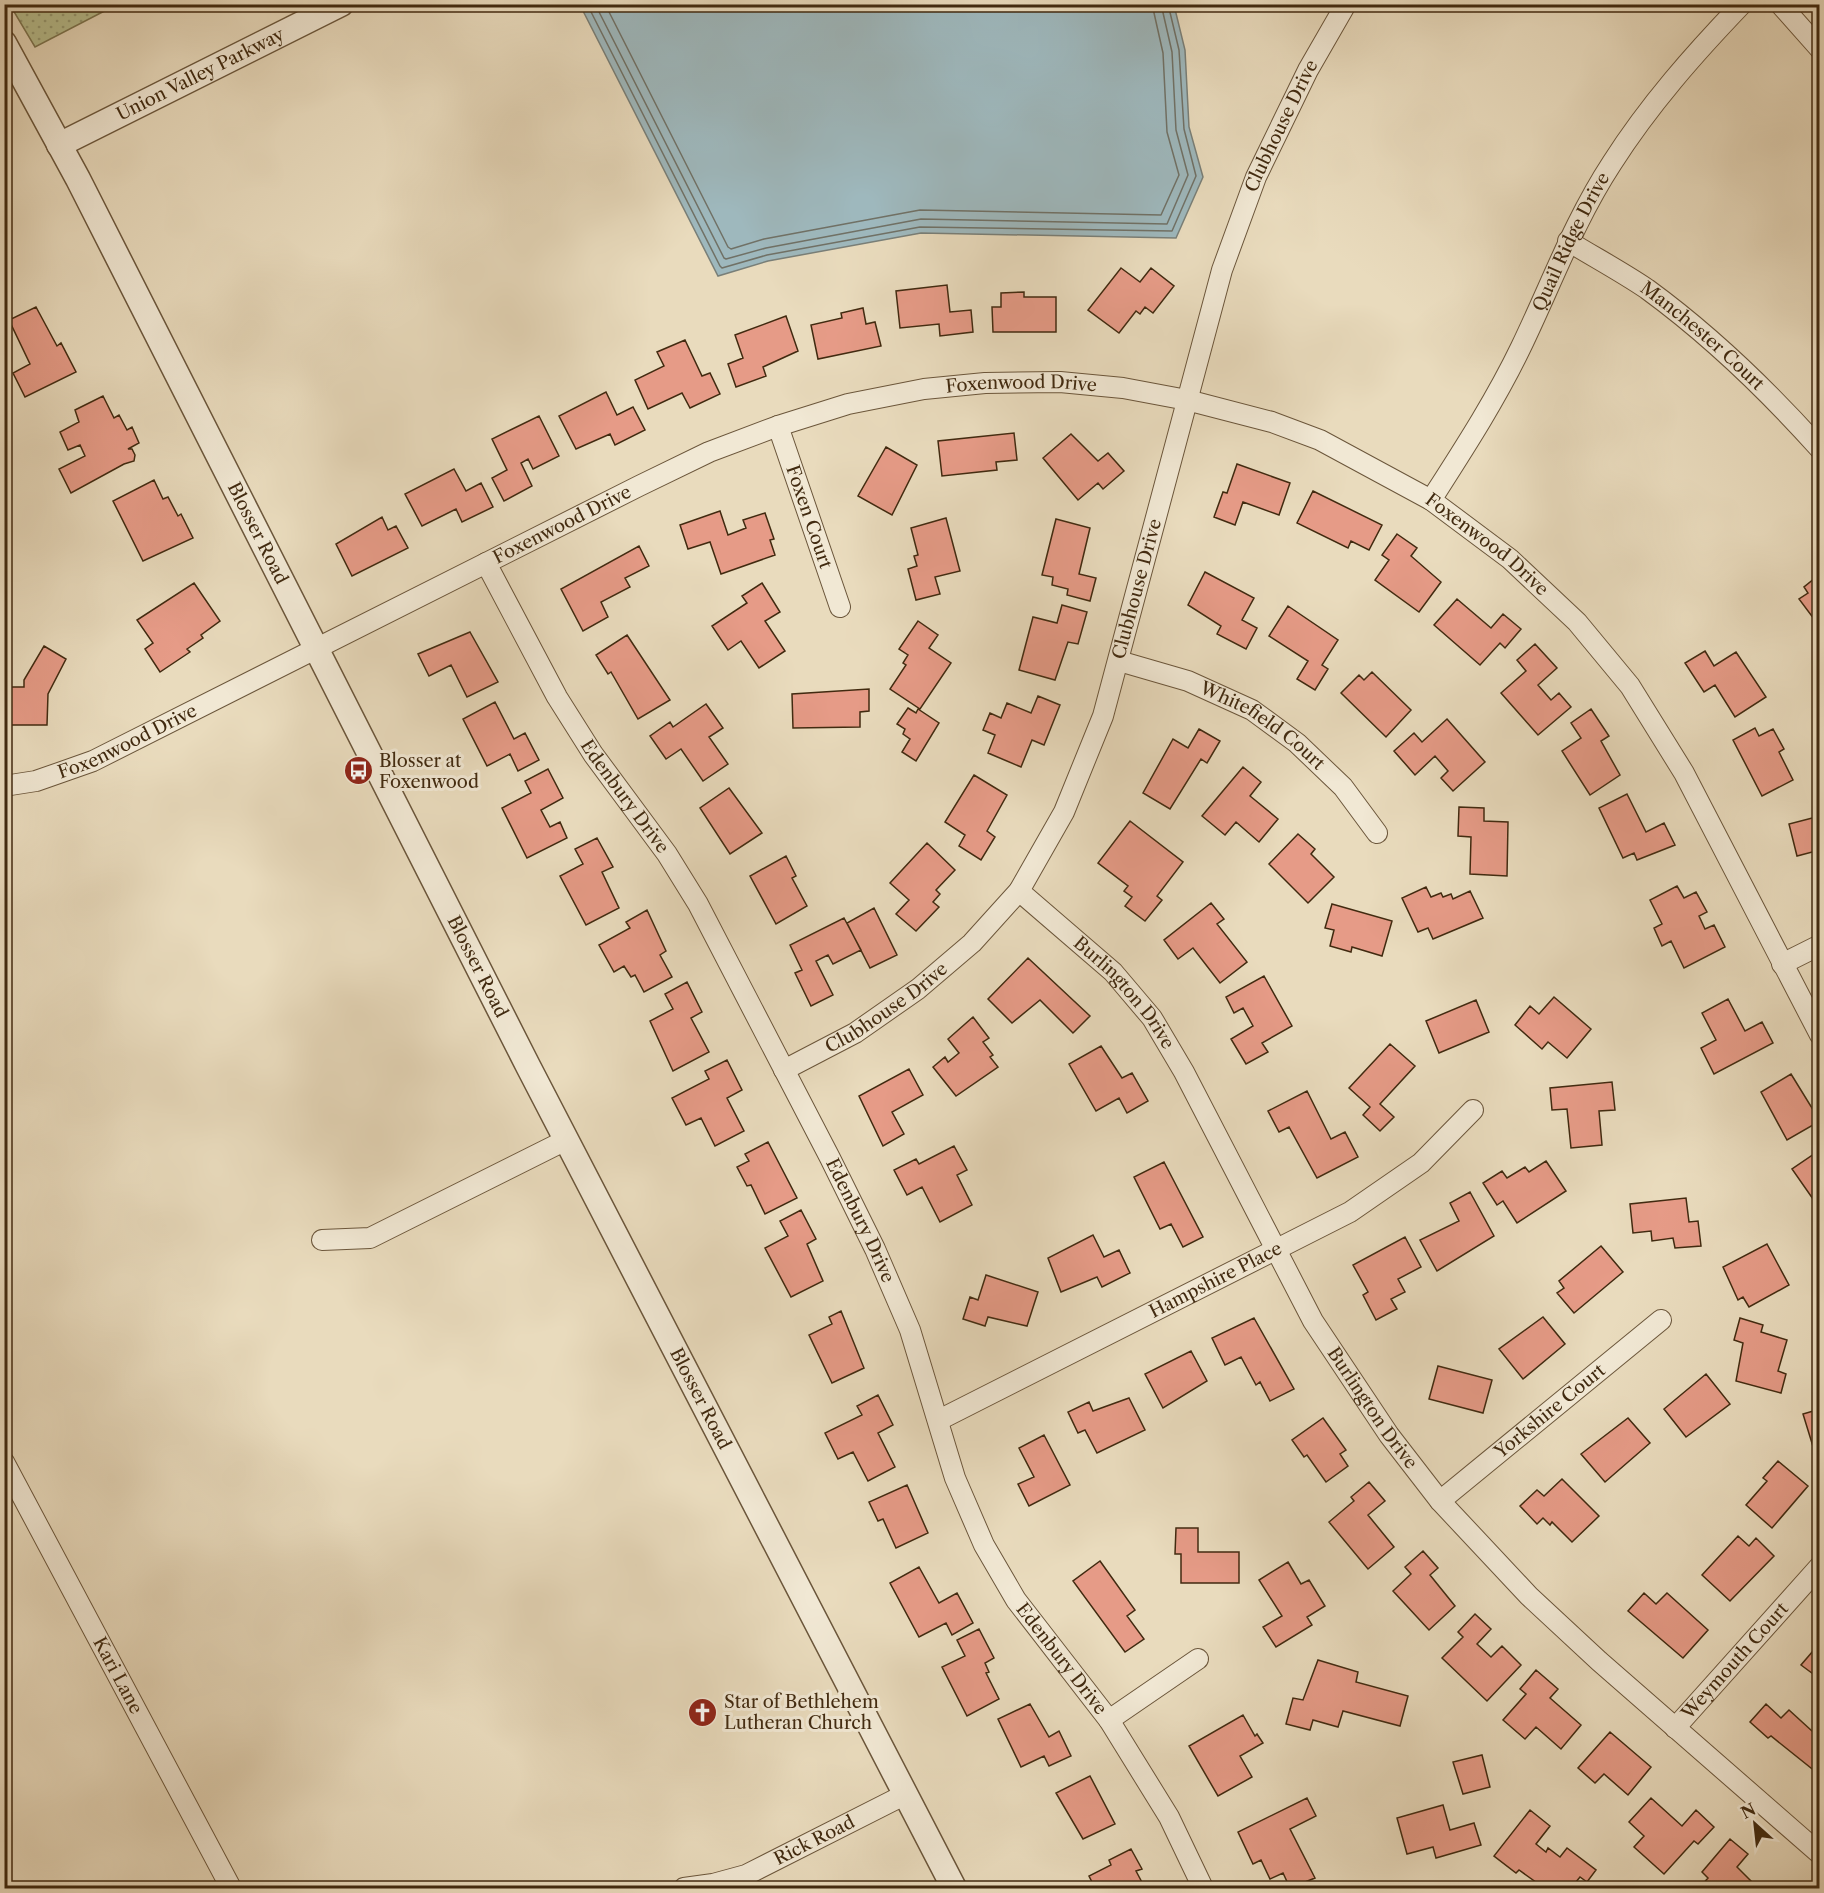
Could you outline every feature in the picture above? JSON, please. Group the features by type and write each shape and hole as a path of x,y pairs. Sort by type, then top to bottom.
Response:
{"street":[{"name":"Union Valley Parkway","path":"59,145 341,4"},
{"name":"Clubhouse Drive","path":"784,1070 855,1033 918,989 972,944 1019,891 1064,812 1103,716 1222,270 1256,177 1308,70 1346,4"},
{"name":"Quail Ridge Drive","path":"1431,501 1492,403 1521,346 1568,242 1611,164 1653,104 1701,47 1742,4"},
{"path":"1780,4 1820,49"},
{"name":"Blosser Road","path":"4,43 59,145 566,1140 954,1888"},
{"name":"Manchester Court","path":"1568,242 1646,288 1701,332 1820,449"},
{"name":"Foxenwood Drive","path":"4,786 36,781 93,761 709,452 777,426 848,404 924,389 985,383 1060,382 1124,388 1187,400 1272,422 1320,440 1431,501 1510,558 1577,622 1630,686 1684,772 1820,1035"},
{"name":"Foxen Court","path":"777,426 840,607"},
{"name":"Edenbury Drive","path":"486,563 557,697 593,754 667,854 698,904 875,1249 910,1330 955,1478 984,1545 1016,1599 1109,1720 1168,1817 1203,1888"},
{"name":"Whitefield Court","path":"1119,661 1188,681 1252,710 1297,743 1343,787 1377,833"},
{"name":"Burlington Drive","path":"1019,891 1113,972 1152,1018 1184,1072 1313,1321 1389,1435 1440,1501 1529,1596 1820,1854"},
{"path":"1782,964 1820,945"},
{"name":"Hampshire Place","path":"939,1420 1350,1212 1421,1163 1473,1110"},
{"path":"322,1240 370,1238 566,1140"},
{"name":"Yorkshire Court","path":"1440,1501 1661,1320"},
{"name":"Kari Lane","path":"4,1462 231,1888"},
{"name":"Weymouth Court","path":"1676,1728 1820,1566"},
{"path":"1109,1720 1198,1659"},
{"name":"Rick Road","path":"684,1888 713,1884 746,1875 906,1794"}],"green space":[{"path":"10,5 116,5 35,47"}],"water":[{"path":"580,5 1174,5 1185,50 1189,127 1203,177 1176,238 921,233 768,261 718,276"}],"building":[{"path":"1121,268 1140,282 1151,268 1174,286 1153,313 1145,307 1140,314 1136,311 1119,333 1088,310"},
{"path":"947,285 950,312 971,310 973,332 940,336 939,324 900,328 896,291"},
{"path":"1024,292 1024,297 1056,297 1056,332 993,332 992,307 1001,307 1001,293"},
{"path":"36,307 57,346 61,343 76,372 25,397 13,373 30,364 9,320"},
{"path":"863,308 866,324 875,322 881,346 818,359 811,325 842,318 841,313"},
{"path":"786,316 798,351 763,367 766,376 736,387 728,364 743,358 735,335"},
{"path":"685,340 702,376 710,373 720,394 690,408 682,393 648,409 635,380 664,366 657,352"},
{"path":"606,392 617,415 633,407 645,430 615,445 610,434 576,449 559,416"},
{"path":"103,396 114,418 119,415 127,430 132,427 139,443 128,449 132,449 135,455 134,461 124,464 71,493 59,469 85,456 80,445 68,450 60,432 79,422 75,410"},
{"path":"539,416 559,456 533,469 528,459 521,463 532,486 504,501 492,478 507,470 492,439"},
{"path":"1014,433 1017,460 996,462 997,470 942,476 938,441"},
{"path":"1071,434 1098,461 1108,453 1124,471 1103,489 1098,483 1078,500 1043,458"},
{"path":"886,447 917,465 892,515 858,496"},
{"path":"1237,464 1290,483 1279,515 1243,502 1235,525 1214,517 1223,492 1227,493"},
{"path":"454,469 466,491 481,483 493,507 462,522 456,509 422,526 405,494"},
{"path":"154,480 163,499 168,497 178,516 181,514 193,538 143,561 113,501"},
{"path":"1313,491 1382,525 1369,550 1351,541 1348,548 1297,523"},
{"path":"720,511 728,535 746,528 743,520 765,513 774,539 770,540 775,555 721,574 710,542 688,549 680,525"},
{"path":"382,517 388,530 396,526 408,548 352,576 336,544"},
{"path":"946,518 960,571 935,577 940,594 916,600 908,569 917,566 914,556 918,555 911,528"},
{"path":"1056,519 1090,528 1079,574 1096,578 1090,601 1067,595 1068,589 1052,585 1053,577 1042,575"},
{"path":"1397,534 1417,548 1411,556 1441,582 1419,612 1375,580 1389,560 1382,555"},
{"path":"639,546 649,566 625,578 630,587 601,602 608,617 583,631 561,589"},
{"path":"1205,572 1254,598 1242,620 1257,628 1246,649 1217,634 1221,626 1188,605"},
{"path":"1820,574 1820,627 1799,599 1808,593 1804,587"},
{"path":"194,583 220,621 201,635 203,638 187,649 190,652 160,672 145,649 153,643 137,620"},
{"path":"762,583 780,612 765,621 785,651 759,668 741,641 728,650 712,626 747,603 742,596"},
{"path":"1457,599 1491,628 1503,614 1521,629 1505,648 1500,643 1480,665 1434,625"},
{"path":"1062,605 1087,612 1078,644 1068,642 1055,680 1019,670 1033,617 1057,623"},
{"path":"1288,606 1338,640 1322,665 1328,669 1315,690 1297,679 1308,661 1269,636"},
{"path":"918,621 938,635 929,648 951,663 920,709 890,689 906,665 903,663 908,655 899,649"},
{"path":"470,632 498,682 467,697 451,665 429,676 418,654"},
{"path":"627,635 670,700 638,719 611,672 608,674 596,655"},
{"path":"1535,644 1557,668 1538,685 1551,700 1559,693 1571,707 1538,735 1501,693 1526,671 1517,660"},
{"path":"44,646 66,659 48,694 47,725 4,725 4,687 24,687 24,680"},
{"path":"1705,651 1714,666 1736,652 1766,697 1735,717 1715,685 1704,692 1685,663"},
{"path":"1372,672 1411,710 1386,737 1341,693 1359,675 1364,680"},
{"path":"869,689 869,711 860,712 860,727 793,728 792,694"},
{"path":"1038,696 1060,705 1044,745 1032,740 1021,767 988,753 995,735 983,730 990,713 1001,718 1007,703 1031,713"},
{"path":"495,702 514,739 525,733 539,760 518,771 510,754 487,766 463,719"},
{"path":"706,704 723,728 709,737 728,764 703,781 681,749 666,759 650,736 670,722 673,727"},
{"path":"908,708 916,713 918,709 939,723 916,761 902,752 910,739 903,734 905,729 897,724"},
{"path":"1591,709 1609,736 1601,741 1620,775 1590,795 1562,751 1581,738 1571,723"},
{"path":"1447,719 1485,762 1453,791 1441,778 1448,771 1435,756 1415,775 1394,751 1414,733 1422,742"},
{"path":"1755,728 1759,736 1773,729 1784,749 1779,752 1793,780 1762,796 1733,740"},
{"path":"1199,729 1220,741 1207,763 1201,759 1170,809 1143,793 1173,739 1188,748"},
{"path":"1243,767 1261,782 1250,796 1278,819 1259,842 1236,822 1225,835 1202,816"},
{"path":"548,769 563,798 541,810 550,827 560,822 567,838 527,858 502,808 531,793 525,781"},
{"path":"974,775 1007,795 987,831 995,837 981,860 959,846 965,835 945,822"},
{"path":"729,788 762,833 730,854 700,808"},
{"path":"1627,794 1646,832 1664,823 1675,845 1637,860 1634,853 1623,858 1599,808"},
{"path":"1459,807 1484,808 1484,821 1508,822 1507,876 1470,874 1471,837 1458,836"},
{"path":"1820,816 1820,850 1797,856 1789,824"},
{"path":"1130,821 1183,862 1157,896 1162,900 1145,921 1125,906 1132,897 1124,891 1128,886 1098,863"},
{"path":"1298,834 1315,849 1311,854 1334,877 1308,903 1269,864"},
{"path":"597,838 613,867 602,872 619,908 586,925 560,876 583,864 575,849"},
{"path":"927,843 955,870 936,890 940,894 933,902 939,907 916,931 896,914 909,900 890,883"},
{"path":"786,856 796,876 792,878 807,906 776,924 750,876"},
{"path":"1677,886 1684,898 1696,892 1707,912 1699,916 1705,929 1714,925 1725,947 1684,968 1671,941 1662,946 1654,928 1662,924 1650,900"},
{"path":"1426,887 1431,897 1441,893 1443,897 1451,894 1453,899 1470,891 1483,918 1433,939 1428,928 1418,932 1402,898"},
{"path":"1211,903 1224,919 1217,924 1247,962 1220,983 1193,948 1178,959 1164,940"},
{"path":"1332,904 1392,921 1382,956 1352,947 1351,952 1330,946 1334,930 1325,928"},
{"path":"874,908 897,955 870,968 847,923"},
{"path":"647,910 666,951 660,955 672,977 644,992 635,975 631,977 624,966 614,972 599,945 630,928 626,922"},
{"path":"844,918 861,950 833,964 828,955 816,961 833,995 811,1006 795,973 802,970 790,945"},
{"path":"1028,958 1090,1016 1073,1033 1040,1000 1012,1023 988,999"},
{"path":"1264,976 1292,1026 1262,1043 1268,1052 1246,1064 1231,1039 1253,1026 1243,1008 1234,1013 1226,997"},
{"path":"687,982 702,1012 691,1018 709,1052 673,1071 650,1021 673,1009 665,994"},
{"path":"1554,997 1591,1029 1567,1058 1548,1042 1542,1049 1515,1025 1530,1006 1539,1014"},
{"path":"1728,999 1745,1031 1762,1022 1773,1043 1714,1074 1701,1048 1716,1040 1702,1013"},
{"path":"1476,1000 1489,1032 1439,1053 1426,1021"},
{"path":"973,1017 989,1038 983,1042 993,1055 990,1057 998,1067 956,1096 933,1067 945,1057 948,1062 959,1053 948,1039"},
{"path":"1390,1044 1415,1066 1380,1104 1394,1117 1380,1131 1363,1115 1370,1107 1349,1088"},
{"path":"1101,1046 1122,1078 1132,1073 1148,1101 1127,1113 1119,1098 1096,1111 1069,1064"},
{"path":"727,1060 742,1090 727,1098 744,1131 715,1146 701,1118 686,1125 672,1098 709,1079 705,1071"},
{"path":"909,1069 923,1095 892,1112 904,1134 883,1146 859,1096"},
{"path":"1791,1074 1820,1121 1787,1140 1761,1092"},
{"path":"1612,1082 1615,1110 1599,1111 1602,1145 1571,1148 1567,1109 1552,1110 1550,1088"},
{"path":"1307,1091 1331,1139 1345,1132 1358,1157 1317,1178 1289,1127 1279,1132 1268,1111"},
{"path":"768,1142 797,1198 765,1214 751,1185 747,1186 737,1167 749,1161 745,1154"},
{"path":"954,1146 967,1170 957,1175 972,1205 940,1222 922,1187 907,1195 894,1170 916,1159 919,1164"},
{"path":"1820,1150 1820,1209 1792,1169"},
{"path":"1546,1161 1566,1191 1517,1223 1503,1201 1497,1205 1483,1183 1502,1171 1507,1178 1525,1167 1529,1172"},
{"path":"1164,1162 1203,1237 1183,1247 1171,1224 1160,1229 1134,1177"},
{"path":"1470,1192 1494,1236 1437,1271 1420,1240 1459,1221 1450,1203"},
{"path":"1686,1198 1689,1222 1698,1221 1701,1246 1675,1248 1673,1238 1652,1241 1651,1231 1633,1233 1630,1204"},
{"path":"801,1210 816,1239 807,1244 823,1281 791,1297 765,1248 788,1236 780,1221"},
{"path":"1093,1235 1104,1257 1119,1250 1130,1273 1102,1287 1097,1277 1061,1292 1048,1258"},
{"path":"1405,1237 1421,1267 1398,1279 1405,1292 1391,1299 1397,1309 1376,1320 1363,1295 1368,1292 1353,1265"},
{"path":"1767,1244 1789,1285 1749,1307 1743,1297 1738,1300 1723,1267"},
{"path":"1601,1246 1623,1272 1574,1313 1557,1293 1564,1288 1559,1281"},
{"path":"986,1275 1038,1292 1027,1326 988,1317 985,1326 963,1319 970,1297 978,1300"},
{"path":"841,1311 864,1368 832,1383 809,1335 832,1324 829,1317"},
{"path":"1543,1317 1565,1344 1523,1379 1499,1349"},
{"path":"1254,1318 1294,1389 1270,1401 1260,1382 1256,1385 1241,1357 1225,1365 1212,1338"},
{"path":"1740,1318 1763,1325 1761,1332 1787,1340 1778,1371 1786,1374 1781,1393 1736,1381 1743,1343 1734,1340"},
{"path":"1191,1351 1207,1381 1163,1408 1145,1374"},
{"path":"1438,1366 1492,1380 1483,1413 1429,1399"},
{"path":"1706,1374 1730,1404 1686,1437 1664,1409"},
{"path":"878,1395 893,1425 878,1433 895,1467 868,1481 853,1452 838,1459 825,1433 862,1415 857,1406"},
{"path":"1129,1398 1145,1430 1097,1453 1085,1430 1078,1433 1068,1412 1089,1402 1093,1411"},
{"path":"1820,1409 1820,1466 1819,1466 1803,1414"},
{"path":"1323,1418 1346,1450 1340,1454 1348,1466 1326,1482 1307,1455 1304,1457 1292,1440"},
{"path":"1628,1418 1650,1443 1605,1482 1581,1454"},
{"path":"1044,1435 1070,1485 1029,1506 1018,1484 1034,1477 1019,1448"},
{"path":"1778,1461 1808,1486 1772,1528 1746,1505 1767,1481 1763,1478"},
{"path":"1562,1479 1599,1516 1572,1542 1552,1522 1550,1525 1543,1518 1537,1524 1520,1506 1537,1490 1544,1496"},
{"path":"1369,1482 1385,1501 1368,1515 1394,1547 1368,1569 1329,1522 1354,1501 1351,1497"},
{"path":"907,1485 928,1533 896,1548 883,1519 878,1521 869,1502"},
{"path":"1176,1528 1198,1528 1198,1552 1239,1552 1239,1583 1181,1583 1181,1554 1175,1554"},
{"path":"1738,1536 1749,1546 1756,1538 1774,1556 1730,1601 1702,1575"},
{"path":"1423,1551 1438,1568 1430,1575 1455,1606 1429,1630 1393,1591 1411,1574 1405,1567"},
{"path":"1100,1561 1135,1610 1127,1616 1144,1639 1125,1652 1073,1581"},
{"path":"1288,1562 1301,1584 1309,1580 1325,1606 1307,1617 1312,1625 1276,1647 1263,1627 1282,1616 1259,1580"},
{"path":"919,1567 939,1603 957,1593 973,1623 952,1635 946,1623 919,1637 890,1583"},
{"path":"1644,1593 1656,1604 1667,1593 1708,1630 1683,1658 1628,1611"},
{"path":"1475,1614 1491,1629 1477,1644 1491,1657 1502,1646 1521,1665 1487,1701 1442,1658 1463,1637 1458,1632"},
{"path":"979,1629 994,1658 985,1663 989,1672 986,1673 999,1699 967,1716 942,1667 965,1656 957,1640"},
{"path":"1820,1644 1820,1679 1801,1665"},
{"path":"1318,1660 1358,1672 1356,1682 1408,1696 1400,1726 1343,1711 1338,1727 1313,1720 1310,1730 1286,1724 1293,1698 1303,1700"},
{"path":"1536,1670 1558,1689 1550,1698 1581,1725 1561,1749 1536,1727 1525,1739 1503,1720 1526,1694 1520,1689"},
{"path":"1030,1704 1049,1737 1059,1731 1071,1756 1049,1766 1044,1756 1021,1767 998,1719"},
{"path":"1766,1704 1781,1718 1789,1710 1812,1731 1820,1723 1820,1768 1816,1772 1771,1736 1768,1738 1750,1722"},
{"path":"1243,1715 1255,1736 1257,1734 1263,1743 1240,1756 1252,1777 1218,1796 1189,1746"},
{"path":"1610,1732 1651,1767 1628,1795 1604,1774 1595,1783 1578,1768"},
{"path":"1482,1755 1490,1787 1463,1794 1453,1762"},
{"path":"1090,1776 1115,1824 1083,1839 1056,1793"},
{"path":"1307,1798 1316,1816 1290,1829 1315,1878 1290,1888 1283,1873 1270,1879 1261,1860 1253,1864 1238,1832"},
{"path":"1651,1798 1682,1826 1696,1810 1714,1827 1698,1844 1694,1841 1664,1874 1634,1847 1644,1836 1629,1822"},
{"path":"1443,1805 1450,1830 1474,1823 1481,1845 1436,1858 1433,1847 1407,1854 1397,1818"},
{"path":"1530,1810 1550,1826 1536,1844 1546,1852 1548,1848 1560,1857 1567,1848 1596,1870 1587,1882 1580,1877 1571,1888 1537,1888 1540,1885 1519,1870 1516,1873 1494,1856"},
{"path":"1730,1839 1748,1854 1737,1867 1758,1888 1699,1888 1708,1878 1702,1872"},
{"path":"1131,1849 1142,1869 1136,1871 1145,1888 1095,1888 1089,1876 1111,1865 1109,1860"}],"place":[{"name":"Blosser at Foxenwood","path":"358,771"},
{"name":"Star of Bethlehem Lutheran Church","path":"703,1712"}]}
